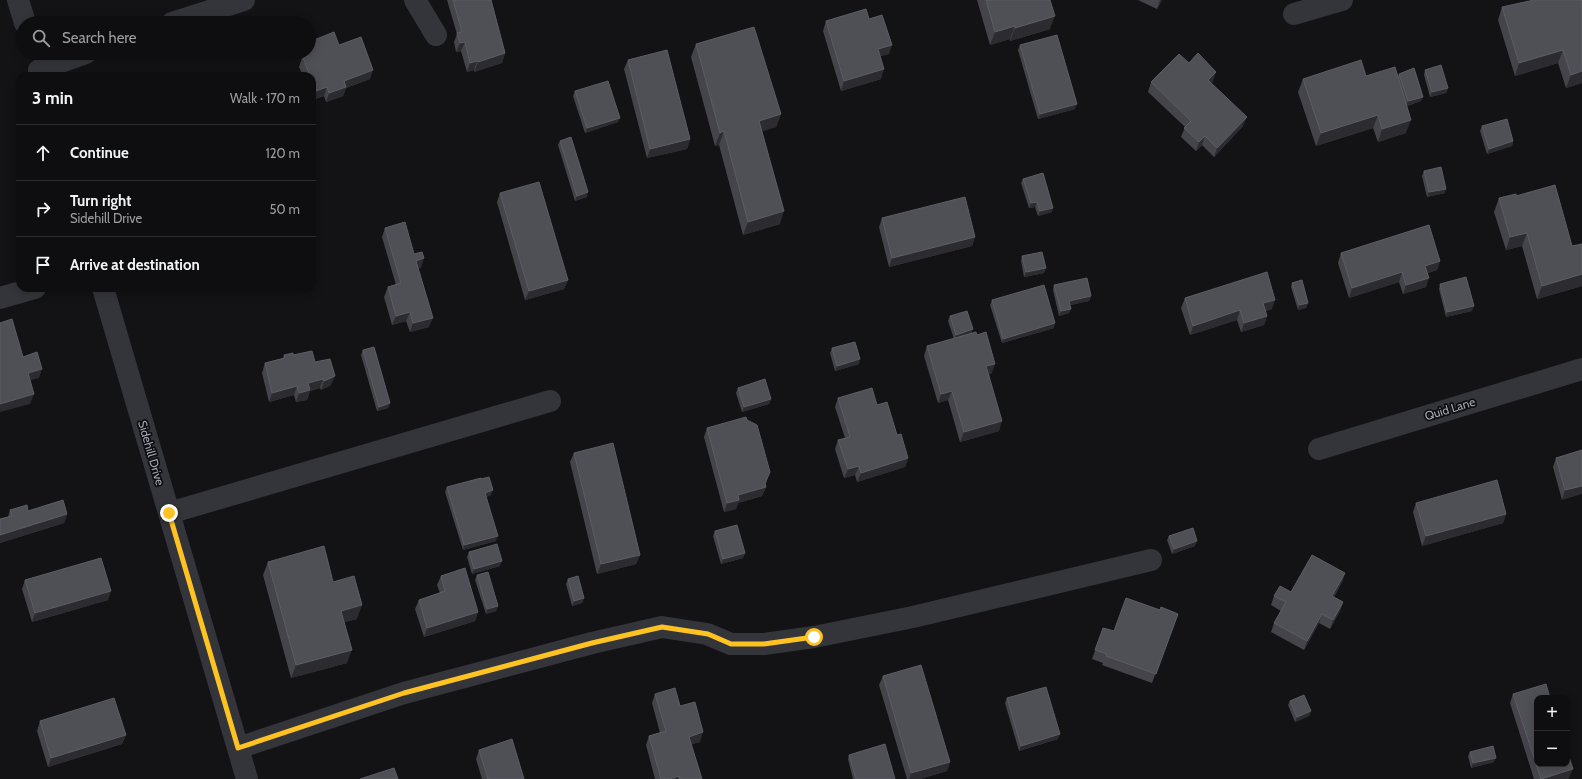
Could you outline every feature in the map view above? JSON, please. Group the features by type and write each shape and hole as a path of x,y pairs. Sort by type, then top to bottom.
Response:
{"street":[{"path":"18,0 23,16"},
{"path":"194,16 244,0"},
{"path":"416,0 436,35"},
{"path":"1294,14 1342,0"},
{"path":"38,66 60,60"},
{"path":"0,298 20,292"},
{"name":"Sidehill Drive","path":"104,292 247,779"},
{"name":"Quid Lane","path":"1319,449 1582,369"},
{"path":"169,513 550,401"},
{"path":"238,748 404,693 592,643 662,627 708,634 731,644 764,644 814,637 913,617 1151,560"}],"building":[{"path":"453,0 491,0 505,53 478,62 470,63 465,42 460,43 457,33 462,32"},
{"path":"986,0 1050,0 1055,16 1015,28 1015,26 995,32"},
{"path":"1534,0 1582,0 1582,71 1571,75 1563,50 1519,63 1502,7"},
{"path":"866,9 869,19 882,15 892,45 878,49 884,69 844,81 826,21"},
{"path":"754,27 781,114 759,121 784,211 748,222 724,131 720,133 696,44"},
{"path":"334,32 339,45 361,37 373,70 344,81 346,87 329,93 327,87 316,91 316,72 308,72 304,60 316,60 316,39"},
{"path":"1057,35 1077,104 1040,114 1020,45"},
{"path":"667,50 690,139 650,149 628,60"},
{"path":"1198,53 1216,72 1208,80 1247,117 1217,148 1205,136 1199,142 1184,128 1191,121 1151,82 1179,54 1189,63"},
{"path":"1361,60 1366,76 1395,67 1411,120 1382,129 1378,115 1321,133 1303,79"},
{"path":"1441,65 1448,88 1432,92 1425,70"},
{"path":"1414,68 1423,97 1408,101 1399,74"},
{"path":"608,81 620,118 587,128 575,91"},
{"path":"1507,119 1513,141 1489,149 1482,126"},
{"path":"571,137 588,192 577,196 560,141"},
{"path":"1441,167 1446,189 1429,192 1424,171"},
{"path":"1043,173 1053,208 1040,211 1037,202 1031,203 1023,179"},
{"path":"539,182 568,280 529,291 500,193"},
{"path":"1555,185 1572,246 1582,244 1582,274 1542,286 1527,233 1510,237 1499,198 1516,194 1516,196"},
{"path":"965,197 975,237 892,258 882,218"},
{"path":"405,222 414,254 422,252 424,258 416,261 433,318 413,323 410,312 396,316 388,287 401,283 385,228"},
{"path":"1429,225 1440,261 1425,266 1429,278 1406,285 1402,272 1352,288 1341,253"},
{"path":"1042,252 1046,268 1026,272 1022,256"},
{"path":"1267,272 1275,300 1263,303 1267,316 1244,323 1240,310 1193,326 1185,298"},
{"path":"1466,277 1474,306 1447,312 1440,284"},
{"path":"1087,278 1091,296 1069,301 1071,309 1061,311 1054,285"},
{"path":"1302,280 1308,303 1299,305 1292,283"},
{"path":"1044,285 1055,323 1003,339 992,300"},
{"path":"967,311 973,329 956,335 950,316"},
{"path":"12,319 23,357 37,352 42,369 28,373 34,394 0,404 0,323"},
{"path":"976,332 977,335 986,332 995,364 986,366 1002,421 964,432 952,391 941,394 927,346"},
{"path":"855,342 860,359 837,366 832,348"},
{"path":"374,347 390,403 379,407 363,350"},
{"path":"312,351 315,362 330,359 335,376 324,381 323,379 308,383 310,390 299,393 297,386 272,393 265,363 285,358 284,355 293,353 293,355"},
{"path":"765,379 771,399 744,407 738,388"},
{"path":"872,388 877,405 887,402 897,435 901,434 908,458 861,473 859,466 848,469 838,440 850,437 838,398"},
{"path":"746,417 747,420 757,425 770,472 765,483 766,487 738,495 739,500 727,503 707,428"},
{"path":"613,443 640,555 601,564 574,453"},
{"path":"1582,450 1582,486 1565,490 1556,458"},
{"path":"489,477 493,490 485,493 498,536 464,545 447,487"},
{"path":"1497,480 1506,514 1426,536 1416,503"},
{"path":"63,500 67,514 0,535 0,519 12,516 10,510 27,505 28,511"},
{"path":"737,525 745,553 723,559 715,531"},
{"path":"1193,528 1197,541 1174,549 1169,536"},
{"path":"497,544 502,561 474,569 469,552"},
{"path":"324,546 333,582 354,576 362,605 341,611 352,650 296,665 268,562"},
{"path":"1312,555 1345,573 1332,596 1343,602 1333,620 1322,614 1307,641 1274,623 1286,602 1274,596 1280,586 1291,592"},
{"path":"101,558 111,591 35,613 25,580"},
{"path":"465,568 478,612 427,628 419,600 445,591 441,576"},
{"path":"488,572 498,606 487,609 477,575"},
{"path":"578,576 584,598 574,601 568,579"},
{"path":"1126,598 1160,610 1161,607 1178,614 1156,674 1106,656 1107,654 1095,650 1103,628 1114,631"},
{"path":"921,665 950,762 911,773 883,676"},
{"path":"1546,684 1549,695 1534,695 1534,758 1513,694"},
{"path":"1046,687 1060,734 1021,746 1007,698"},
{"path":"675,688 680,706 695,702 703,732 689,737 702,779 680,779 679,776 670,779 661,779 649,736 666,731 655,694"},
{"path":"1304,695 1311,711 1297,717 1290,701"},
{"path":"114,698 126,735 51,758 40,721"},
{"path":"512,739 524,779 488,779 479,750"},
{"path":"885,744 895,779 856,779 849,755"},
{"path":"1493,746 1496,758 1473,763 1470,752"},
{"path":"1570,760 1573,769 1541,779 1537,767 1570,767"},
{"path":"394,768 398,779 360,779"}],"route":[{"path":"169,513 238,748 404,693 592,643 662,627 708,634 731,644 764,644 814,637"}]}
